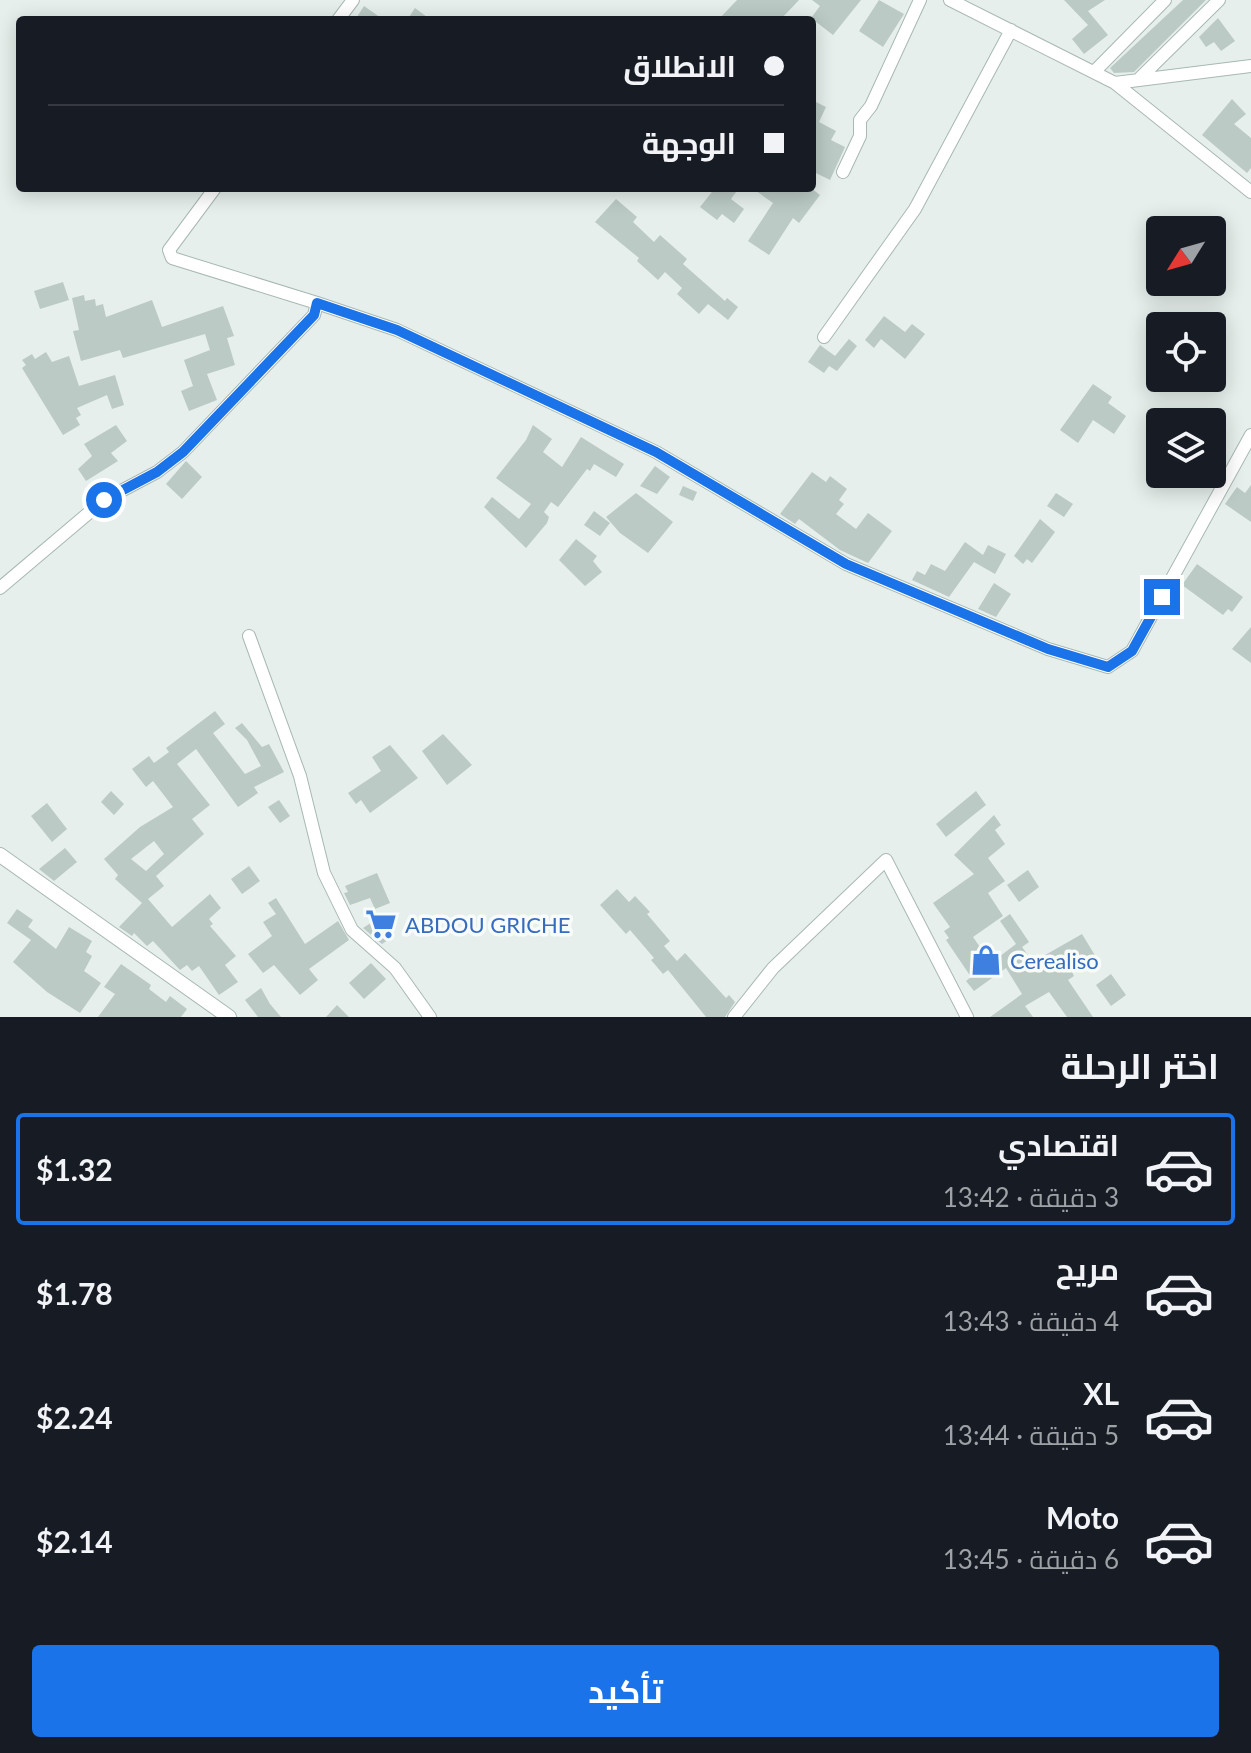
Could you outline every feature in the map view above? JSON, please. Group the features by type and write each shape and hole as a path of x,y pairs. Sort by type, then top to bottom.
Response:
{"street":[{"path":"843,172 860,136 860,120 871,106 920,0"},
{"path":"950,0 1115,83 1251,192"},
{"path":"978,13 981,0"},
{"path":"1094,72 1165,0"},
{"path":"1115,83 1130,83 1140,78 1219,0"},
{"path":"824,337 915,209 1011,30"},
{"path":"1140,78 1251,66"},
{"path":"212,192 169,250 172,258 397,330 656,452 846,564 1048,649 1108,667 1132,651 1251,435"},
{"path":"0,588 104,500 157,472 183,452 314,315 317,303"},
{"path":"249,636 300,776 324,873 352,930 395,968 430,1017"},
{"path":"0,855 229,1017"},
{"path":"734,1017 773,968 886,860 967,1017"}],"building":[{"path":"737,0 799,0 784,16 722,16"},
{"path":"812,0 861,0 833,35 812,16 820,6"},
{"path":"879,0 904,14 883,47 859,31"},
{"path":"1064,0 1105,0 1088,11 1108,35 1084,54 1072,39 1088,25"},
{"path":"1183,0 1206,0 1134,72 1114,73 1110,68"},
{"path":"364,6 378,16 358,16"},
{"path":"415,8 426,16 410,16"},
{"path":"1218,18 1235,41 1221,51 1214,42 1206,47 1199,37"},
{"path":"1232,99 1246,114 1234,124 1251,138 1251,168 1247,173 1202,135"},
{"path":"816,102 826,107 819,122 836,131 831,140 845,147 830,180 816,173"},
{"path":"712,192 736,192 731,199 744,209 734,223 722,214 717,220 700,207"},
{"path":"758,192 816,192 820,195 799,223 793,218 769,255 748,241 773,203"},
{"path":"616,199 637,217 633,222 654,242 660,235 687,259 683,264 725,301 727,298 738,307 728,320 708,304 699,314 677,294 682,288 665,272 658,280 637,261 639,258 595,222"},
{"path":"63,282 69,300 40,309 34,291"},
{"path":"84,295 85,301 95,299 96,306 103,304 106,317 152,300 162,327 223,306 234,336 227,338 235,365 207,374 217,400 189,411 181,391 193,386 184,360 210,350 205,334 123,358 120,350 81,361 73,331 79,330 72,298"},
{"path":"884,316 905,332 912,324 925,334 905,359 881,339 874,348 865,340"},
{"path":"849,339 857,346 837,371 829,366 824,373 808,362 820,345 835,356"},
{"path":"46,352 52,362 69,356 79,386 115,375 124,405 112,409 107,395 77,408 81,415 76,418 80,425 63,435 22,368 26,365 22,360 32,354 35,359"},
{"path":"1093,384 1112,397 1108,403 1126,416 1114,434 1093,420 1078,443 1060,430"},
{"path":"116,425 127,441 111,453 118,461 86,481 78,469 92,456 84,444"},
{"path":"533,425 552,439 543,452 562,467 581,437 624,464 616,477 594,464 590,471 587,469 558,507 551,502 544,512 549,517 547,523 526,548 484,507 492,497 519,519 531,504 496,478 526,440"},
{"path":"186,461 202,477 182,499 166,484"},
{"path":"655,466 670,477 657,494 640,486"},
{"path":"812,472 826,482 830,476 847,489 839,500 844,504 836,514 856,529 868,513 892,531 868,563 840,550 799,519 795,524 780,514"},
{"path":"1251,485 1251,522 1225,504 1237,487 1245,493"},
{"path":"683,486 697,492 693,501 679,495"},
{"path":"636,493 673,522 648,553 620,533 606,517"},
{"path":"1056,493 1073,504 1064,517 1047,506"},
{"path":"594,511 610,523 600,536 584,525"},
{"path":"1040,519 1055,532 1032,563 1027,559 1023,564 1014,556"},
{"path":"576,539 597,556 593,561 602,572 585,586 559,560"},
{"path":"965,542 983,555 988,545 1006,554 995,574 974,562 949,597 912,580 917,571 925,575 931,564 945,571"},
{"path":"1197,564 1243,597 1232,612 1228,609 1223,615 1182,585"},
{"path":"994,583 1011,594 996,617 978,609"},
{"path":"1251,627 1251,663 1232,649"},
{"path":"215,711 225,724 213,733 245,774 261,766 247,740 235,728 242,723 262,747 269,744 284,772 254,787 258,793 238,807 196,749 177,764 210,805 192,819 204,834 156,876 164,886 148,899 172,927 210,894 221,908 209,919 213,924 210,926 236,956 225,965 238,982 219,995 199,966 192,971 187,965 180,970 153,941 147,946 134,933 132,936 119,927 142,903 115,879 118,875 104,859 140,827 173,807 153,781 146,787 132,769 149,756 154,763 169,752 166,748","holes":["154,841 164,854 146,871 131,859"]},
{"path":"443,734 472,765 447,785 422,751"},
{"path":"390,745 418,778 370,813 361,800 356,804 348,793 381,771 372,757"},
{"path":"111,791 124,804 114,815 101,802"},
{"path":"976,791 986,805 946,837 936,824"},
{"path":"279,800 290,816 280,823 268,807"},
{"path":"47,803 67,829 52,842 31,816"},
{"path":"994,815 1001,825 995,830 1005,844 988,858 1005,881 988,893 1003,916 973,937 991,963 1016,944 1000,921 1010,914 1029,942 1022,947 1033,962 1082,934 1096,957 1072,972 1074,976 1068,980 1093,1017 1067,1017 1049,992 1025,1006 1033,1017 990,1017 1022,994 1006,968 974,991 966,981 971,977 946,940 949,938 944,931 950,927 933,903 974,874 954,855"},
{"path":"65,848 77,862 54,881 39,869"},
{"path":"249,866 260,881 242,894 231,879"},
{"path":"1028,870 1039,887 1019,902 1007,885"},
{"path":"377,873 390,903 375,909 370,898 350,905 344,893 348,892 345,886"},
{"path":"617,889 629,902 635,896 650,912 647,914 670,941 664,946 677,961 685,953 726,998 729,995 735,1002 725,1017 706,1017 668,970 663,974 651,960 654,958 630,930 626,934 600,905"},
{"path":"276,898 305,944 338,921 349,940 309,969 318,980 300,995 274,965 263,973 248,954 272,936 263,922 276,914 268,903"},
{"path":"17,909 33,920 28,927 56,949 69,927 92,941 86,952 92,956 84,971 101,983 80,1013 47,992 13,962 31,940 7,923"},
{"path":"380,917 394,936 382,944 363,928"},
{"path":"371,963 386,979 364,999 349,983"},
{"path":"121,964 151,985 149,989 166,1002 170,996 187,1009 181,1017 98,1017 115,994 104,987"},
{"path":"1111,974 1126,995 1111,1006 1096,985"},
{"path":"261,988 281,1017 258,1017 245,1000"},
{"path":"337,1005 349,1017 326,1017"}],"place":[{"name":"ABDOU GRICHE","path":"381,924"},
{"name":"Cerealiso","path":"986,960"}],"route":[{"path":"104,500 157,472 183,452 314,315 317,303 397,330 656,452 846,564 1048,649 1108,667 1132,651 1162,597"}]}
